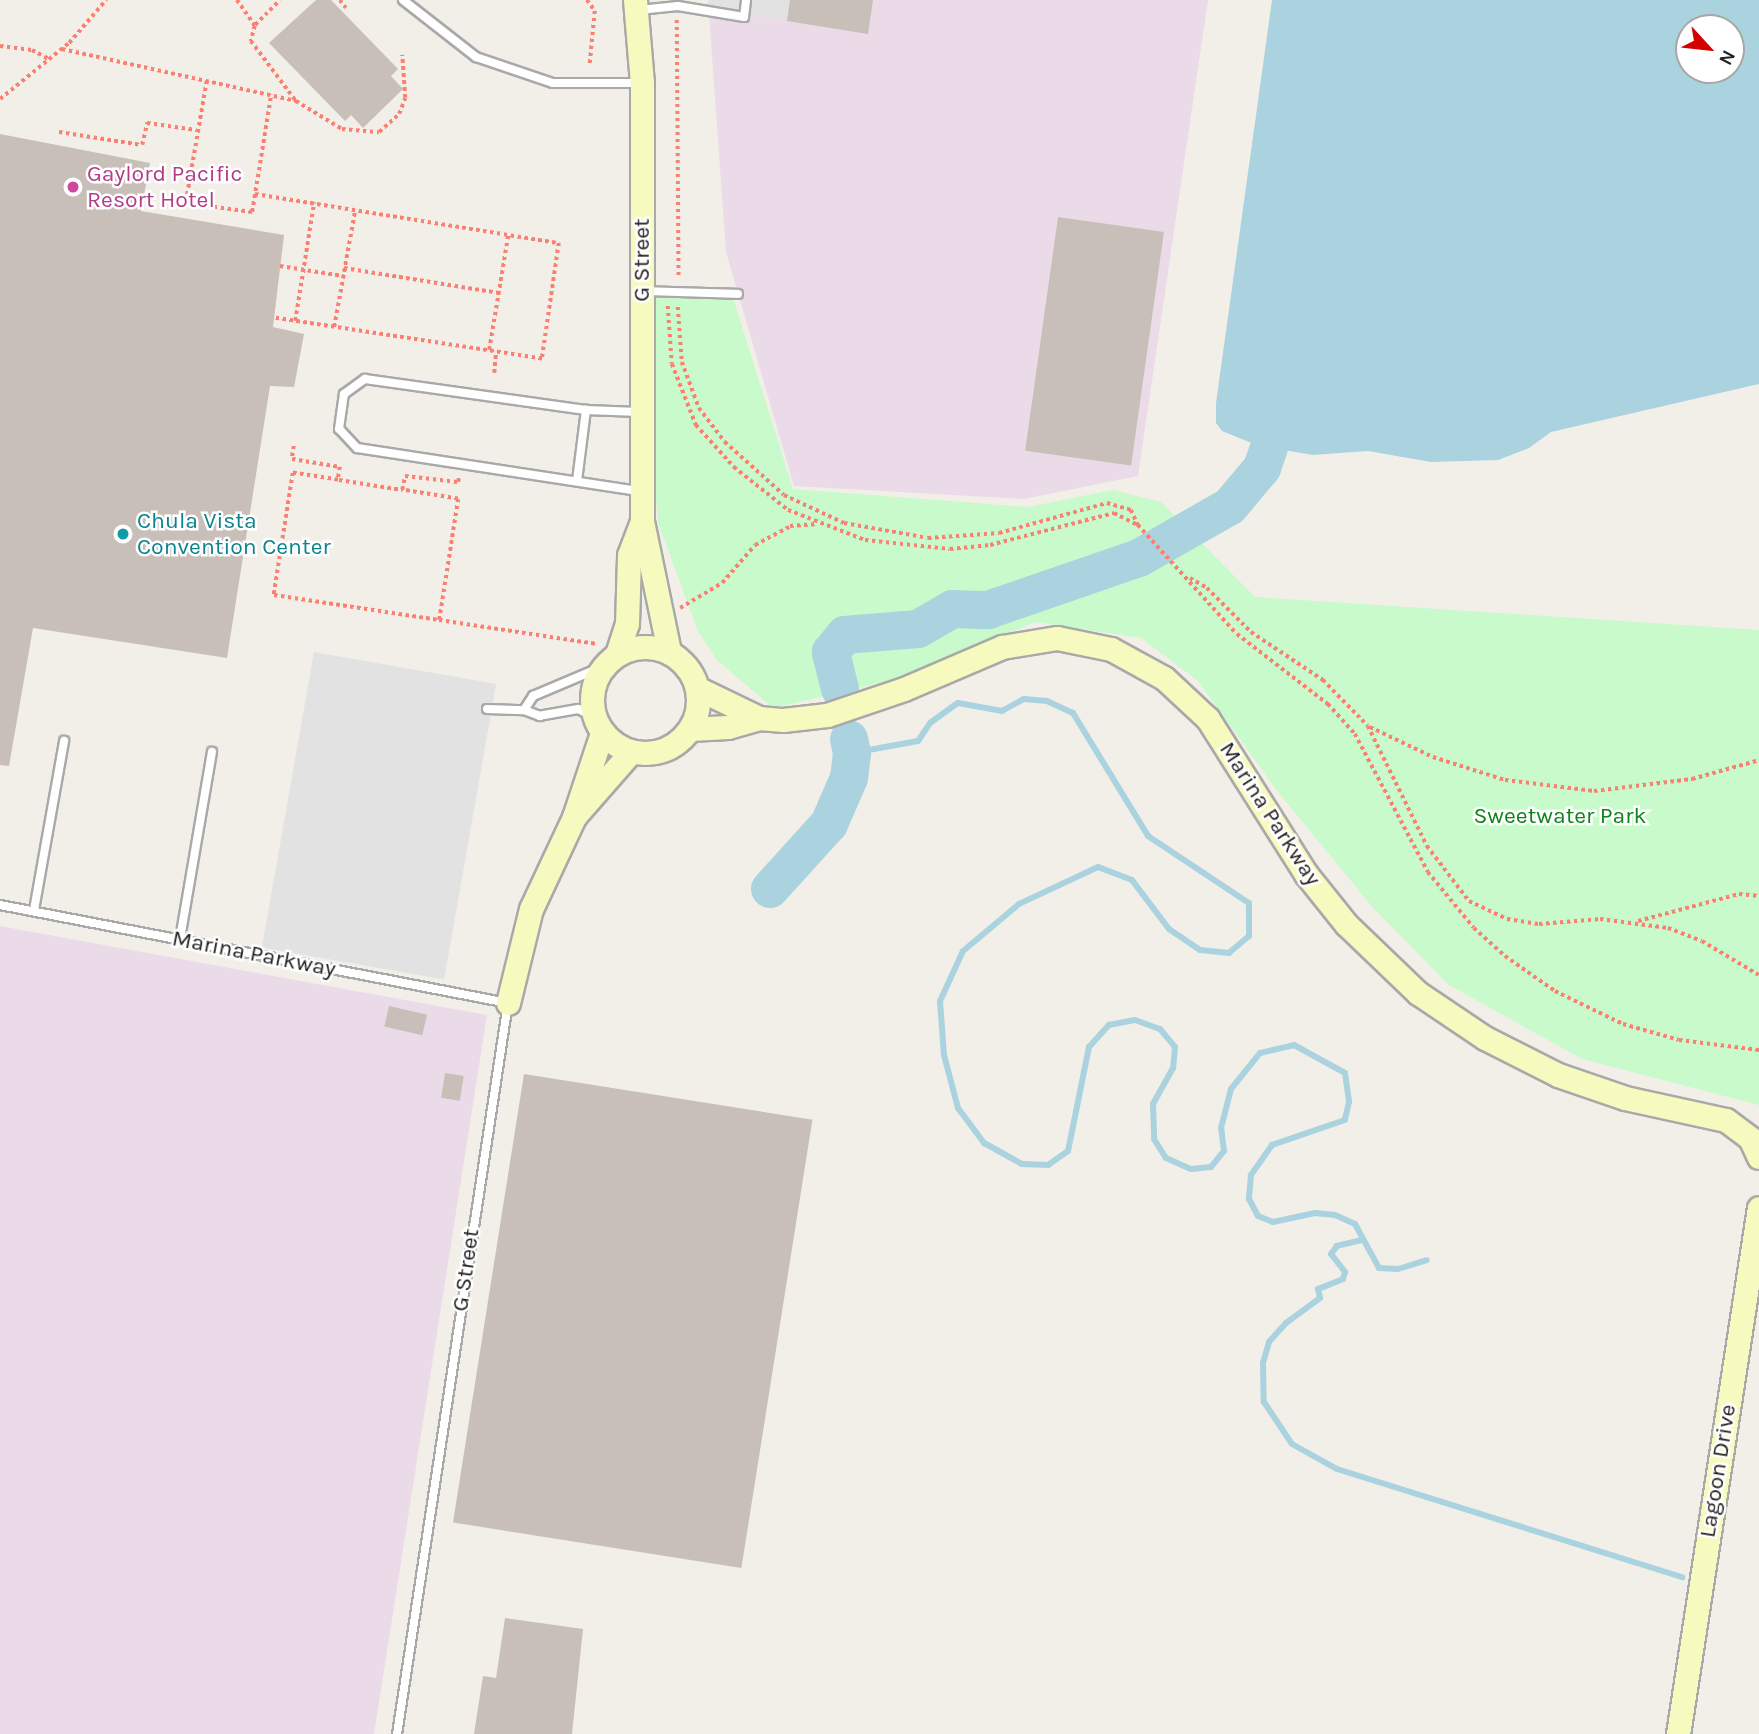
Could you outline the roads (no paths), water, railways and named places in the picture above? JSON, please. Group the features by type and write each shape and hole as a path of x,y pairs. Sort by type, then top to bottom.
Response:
{"street":[{"name":"G Street","path":"636,5 642,83 642,521 669,652"},
{"name":"G Street","path":"607,655 627,624 629,555 642,521"},
{"name":"Marina Parkway","path":"690,729 728,727 759,718 827,715 904,689 1002,647 1057,638 1111,649 1164,678 1208,719 1306,874 1373,952 1418,993 1485,1038 1558,1075 1625,1098 1726,1120 1755,1147"},
{"path":"651,647 669,652 683,662 697,688 698,710 690,729 666,750 631,752 598,725 591,699 607,655 651,647"},
{"name":"Marina Parkway","path":"697,688 759,718"},
{"name":"G Street","path":"508,1003 531,909 574,817 598,725"},
{"name":"G Street","path":"574,817 631,752"},
{"name":"Lagoon Drive","path":"1678,1734 1759,1208"}],"lane":[{"path":"403,0 476,57 553,83 642,83"},
{"path":"636,5 678,6 744,17 746,0"},
{"path":"642,291 738,294"},
{"path":"642,412 586,410 365,379 344,394 339,429 357,448 642,491"},
{"path":"577,481 586,410"},
{"path":"524,710 533,696 607,655"},
{"path":"488,709 524,710 540,716 578,709 598,725"},
{"path":"34,910 64,741"},
{"path":"180,939 212,752"},
{"name":"Marina Parkway","path":"0,905 508,1003"},
{"name":"G Street","path":"397,1734 508,1003"}],"water":[{"path":"1272,0 1759,0 1759,384 1551,432 1529,448 1498,460 1431,462 1368,451 1313,455 1259,446 1222,431 1216,423 1216,403"}],"waterway":[{"path":"840,689 831,652 845,635 918,629 952,609 988,610 1139,558 1230,506 1262,468 1269,448"},
{"path":"852,753 918,741 930,723 958,703 1002,711 1024,699 1047,701 1073,713 1148,836 1249,903 1249,936 1229,953 1200,950 1169,929 1132,880 1098,867 1019,904 963,951 940,1001 944,1055 958,1108 984,1143 1022,1164 1048,1165 1068,1151 1089,1047 1109,1025 1135,1020 1160,1029 1175,1047 1173,1068 1153,1104 1154,1139 1166,1158 1191,1169 1211,1167 1224,1151 1221,1128 1231,1089 1260,1053 1294,1045 1345,1073 1349,1102 1345,1120 1272,1145 1251,1175 1249,1199 1258,1216 1273,1222 1315,1213 1335,1215 1355,1224 1379,1268 1398,1269 1427,1260"},
{"path":"770,889 829,824 849,778 852,753 849,739"},
{"path":"1362,1240 1337,1246 1331,1254 1345,1272 1343,1279 1318,1289 1320,1298 1286,1323 1269,1342 1263,1363 1264,1402 1292,1444 1337,1469 1682,1577"}],"place":[{"name":"Gaylord Pacific Resort Hotel","path":"73,187"},
{"name":"Chula Vista Convention Center","path":"123,534"}],"park label":[{"name":"Sweetwater Park","path":"1560,816"}]}
